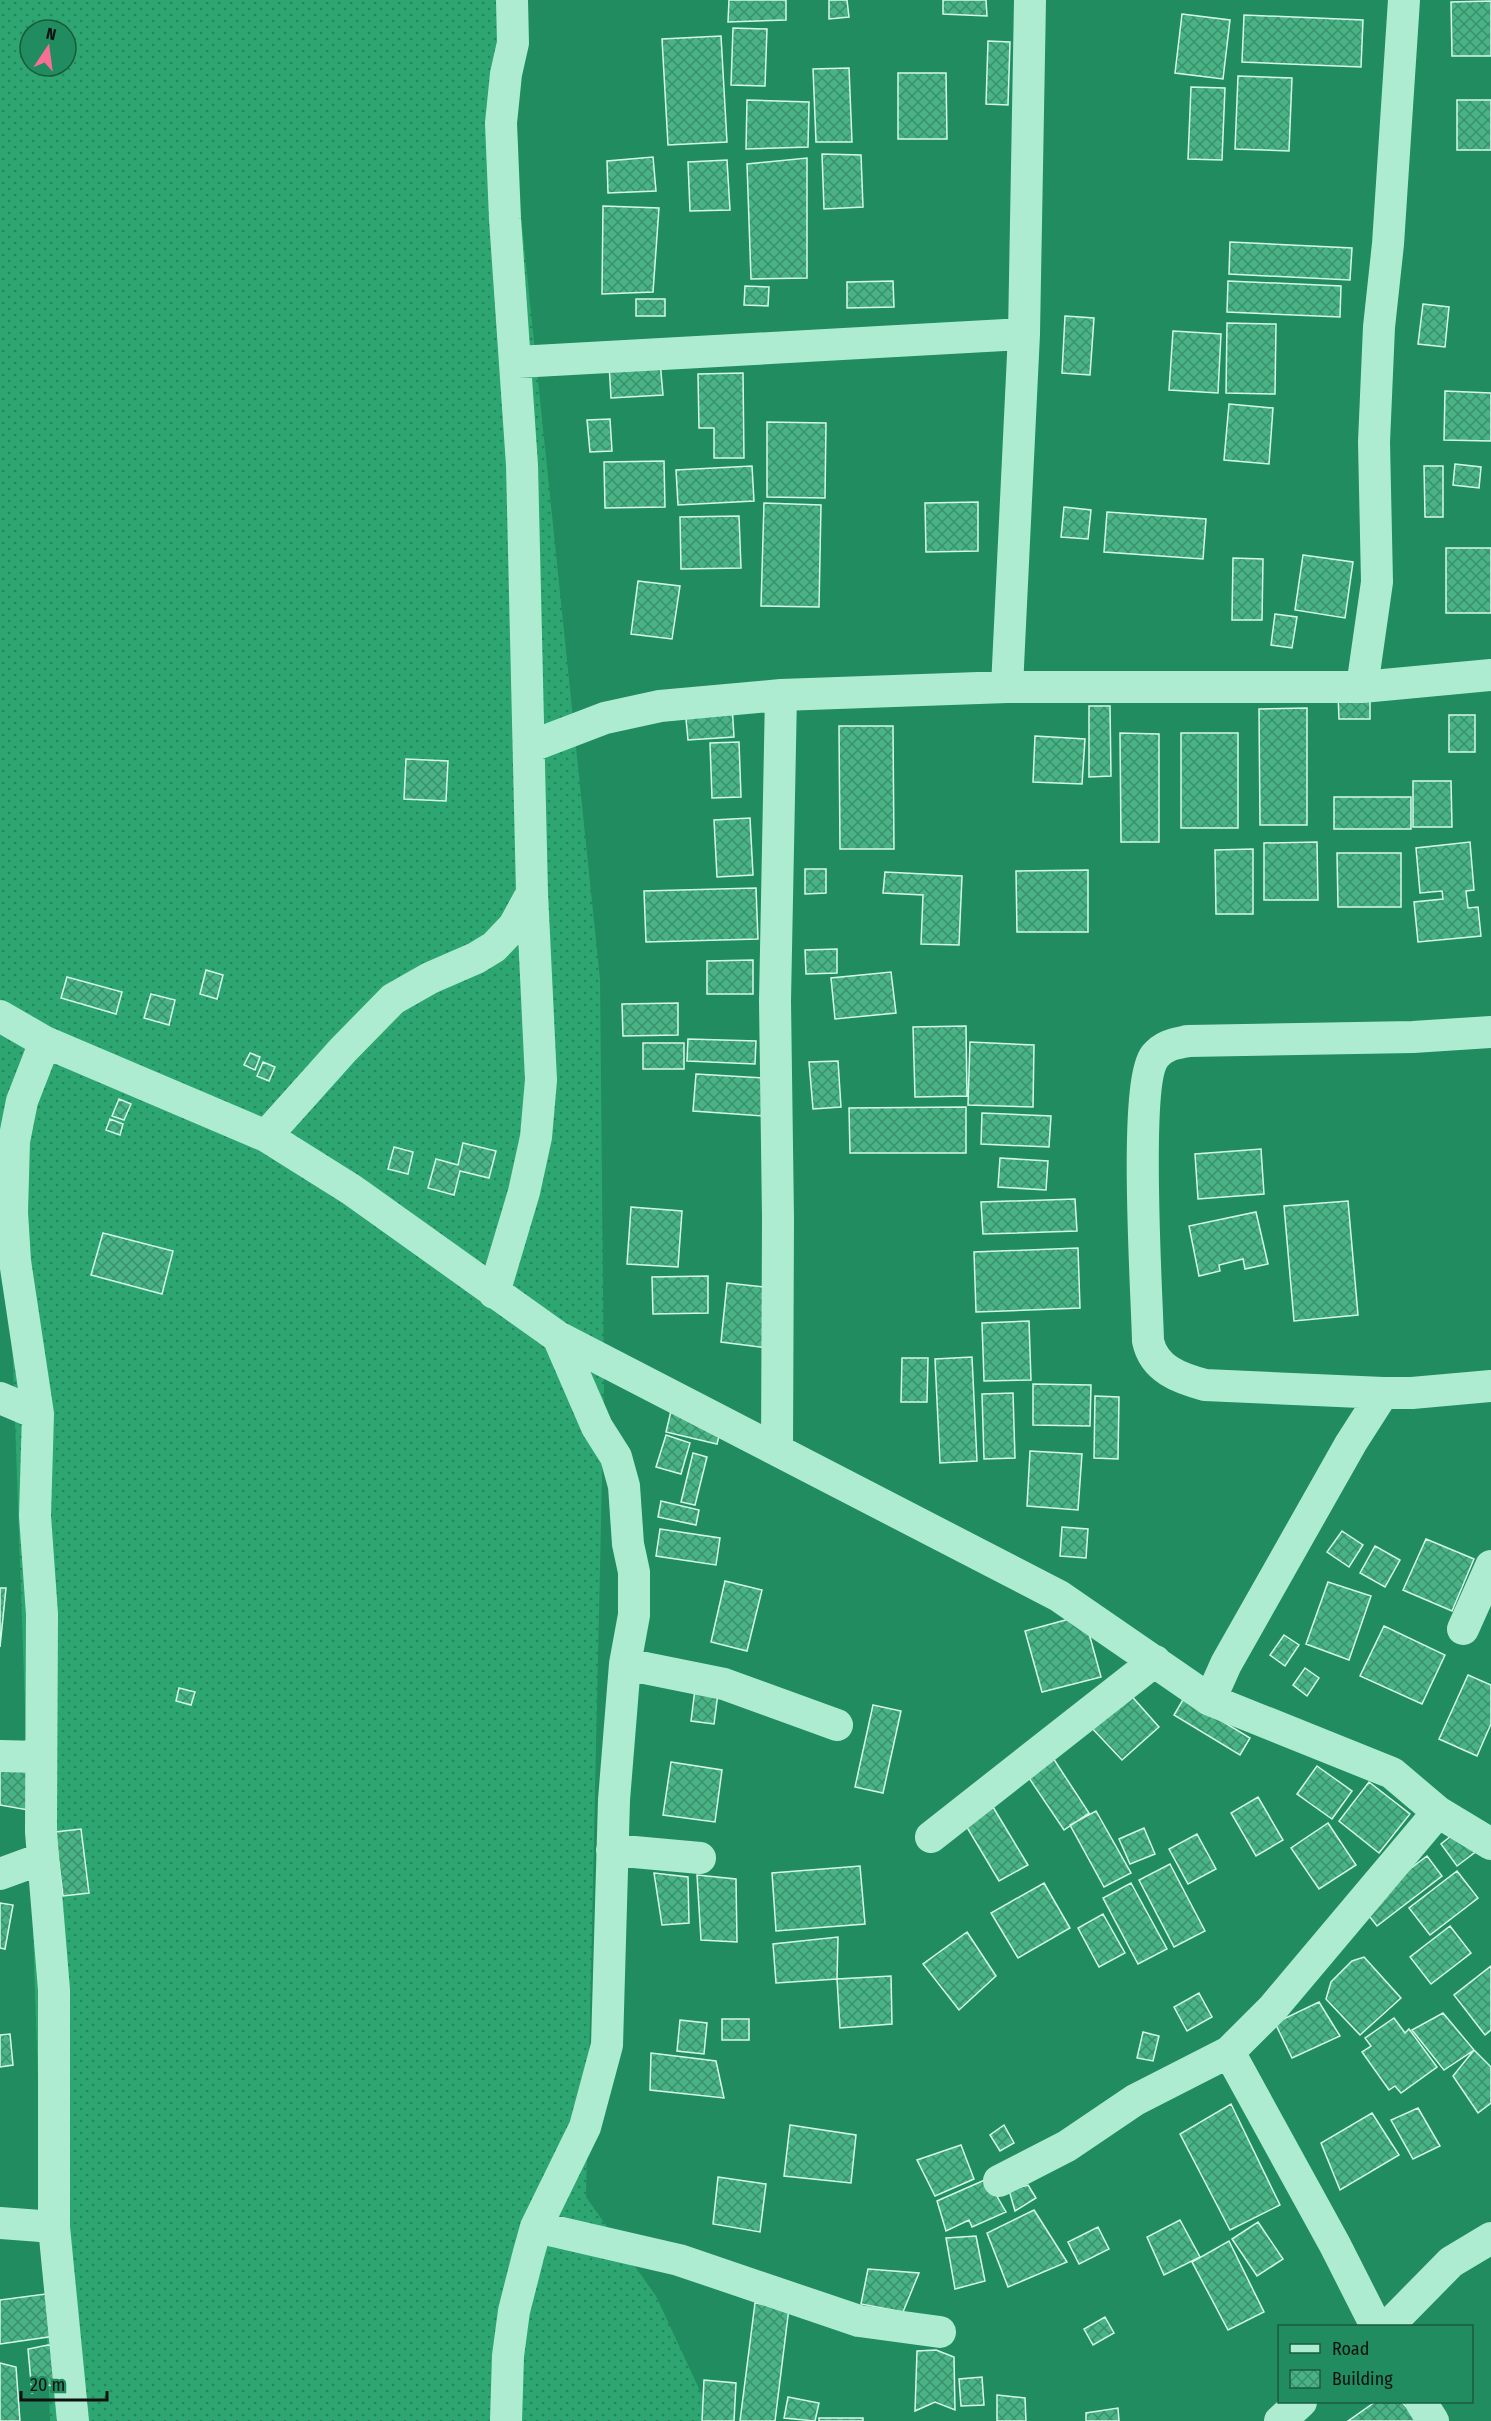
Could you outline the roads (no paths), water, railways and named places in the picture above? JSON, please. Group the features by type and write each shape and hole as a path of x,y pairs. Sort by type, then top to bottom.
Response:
{"street":[{"path":"494,1293 524,1192 536,1137 541,1080 532,893 523,476 517,362 505,219 501,123 506,74 513,43 512,0"},
{"path":"1007,687 1024,334 1030,0"},
{"path":"1362,687 1377,573 1374,442 1379,327 1388,244 1404,0"},
{"path":"517,362 1024,334"},
{"path":"529,747 605,718 660,706 781,695 1007,687 1362,687 1491,675"},
{"path":"777,1450 778,1218 775,1001 781,695"},
{"path":"266,1136 343,1050 393,999 494,947 514,926 532,893"},
{"path":"0,1016 45,1042 266,1136 352,1190 558,1337 1059,1596 1210,1700 1392,1773 1438,1812 1491,1844"},
{"path":"1491,1032 1413,1037 1188,1041 1167,1046 1154,1057 1150,1068 1143,1123 1148,1341 1151,1354 1160,1365 1184,1379 1204,1384 1383,1393 1412,1393 1491,1386"},
{"path":"45,1042 22,1101 14,1141 12,1212 15,1261 38,1414 35,1516 42,1614 40,1757 42,1859 54,1990 54,2227 73,2421"},
{"path":"506,2421 508,2356 514,2311 536,2227 585,2127 607,2045 612,1850 625,1664 634,1615 634,1572 628,1544 624,1486 616,1457 597,1427 558,1337"},
{"path":"1210,1700 1226,1664 1351,1443 1383,1393"},
{"path":"0,1398 38,1414"},
{"path":"1463,1629 1491,1566"},
{"path":"931,1837 1155,1661"},
{"path":"625,1664 724,1684 837,1725"},
{"path":"0,1756 40,1757"},
{"path":"999,2181 1067,2146 1135,2100 1229,2052 1273,2008 1438,1812"},
{"path":"612,1850 700,1858"},
{"path":"0,1874 42,1859"},
{"path":"1229,2052 1335,2245 1375,2325"},
{"path":"0,2223 54,2227"},
{"path":"536,2227 679,2260 859,2321 940,2332"},
{"path":"1389,2325 1451,2262 1491,2238"},
{"path":"1280,2421 1300,2403"},
{"path":"1422,2403 1433,2421"}]}
